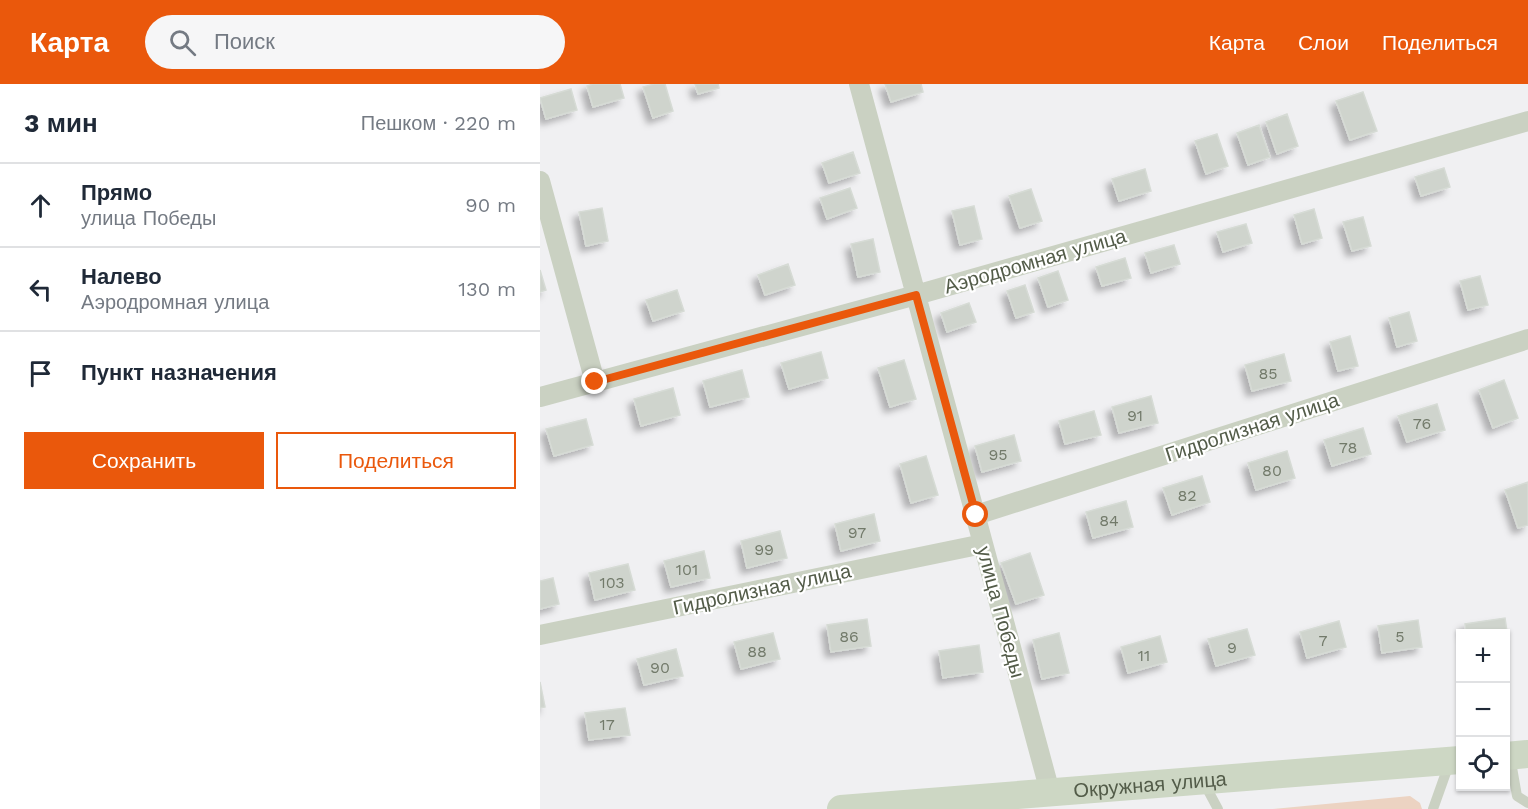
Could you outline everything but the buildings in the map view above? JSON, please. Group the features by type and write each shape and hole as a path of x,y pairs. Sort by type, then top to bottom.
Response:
{"main road":[{"name":"Окружная улица","path":"841,809 933,805 1050,792 1455,760"}],"street":[{"name":"улица Победы","path":"859,84 1050,792"},
{"name":"Аэродромная улица","path":"540,397 916,295 1528,121"},
{"path":"540,181 595,382"},
{"name":"Гидролизная улица","path":"976,515 1528,339"},
{"name":"Гидролизная улица","path":"540,635 983,544"}],"lane":[{"path":"1514,755 1517,796 1528,803"},
{"path":"1433,809 1455,760"},
{"path":"1202,780 1218,809"}],"shaded area":[{"path":"1410,796 1420,803 1422,809 1273,809"}],"route":[{"path":"595,382 916,295 976,515"}]}
